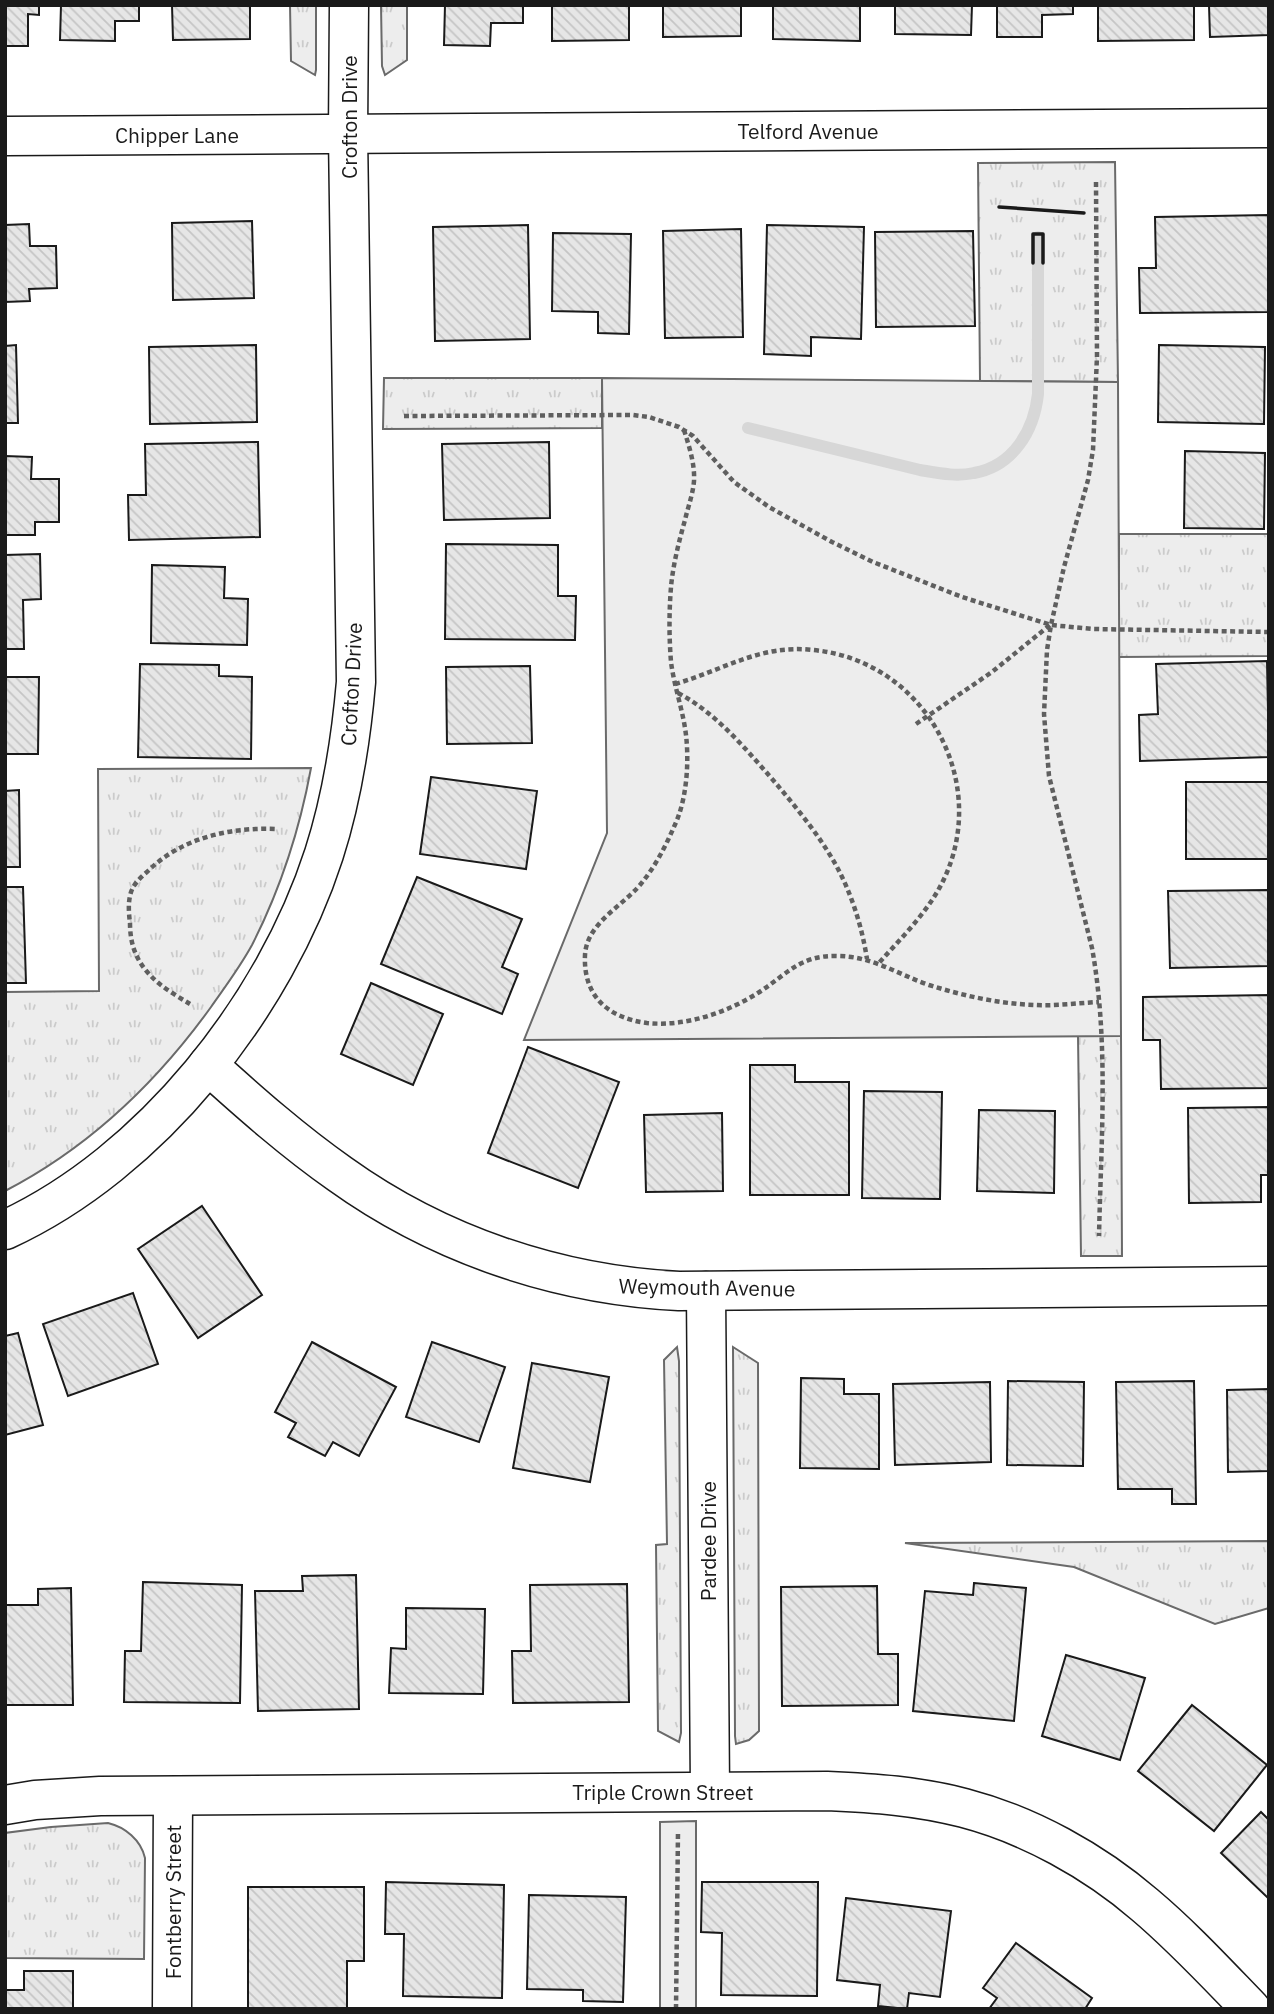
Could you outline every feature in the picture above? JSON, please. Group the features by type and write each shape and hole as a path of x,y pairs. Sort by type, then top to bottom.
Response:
{"street":[{"name":"Crofton Drive","path":"5,1230 85,1183 122,1154 208,1065 256,998 299,920 324,854 335,815 348,753 356,682 348,134 349,5"},
{"name":"Telford Avenue","path":"348,134 1269,128"},
{"name":"Chipper Lane","path":"5,136 348,134"},
{"name":"Weymouth Avenue","path":"208,1065 252,1105 339,1174 423,1225 471,1246 559,1274 603,1284 706,1291 1269,1286"},
{"name":"Pardee Drive","path":"706,1291 710,1791"},
{"name":"Triple Crown Street","path":"5,1805 63,1797 710,1791 827,1791 905,1796 963,1808 1026,1830 1073,1854 1145,1904 1251,2009"},
{"name":"Fontberry Street","path":"172,2009 173,1796"}],"path":[{"path":"1096,182 1097,356 1093,450 1088,480 1051,625 1044,700 1049,776 1092,948 1099,1002 1099,1236"},
{"path":"404,416 633,415 661,420 693,436 734,482 769,507 832,542 962,597 1051,625 1093,629 1269,632"},
{"path":"684,430 693,463 694,479 671,585 670,642 675,684 686,735 686,772 678,817 656,863 643,882 594,930 585,951 587,973 593,993 600,1003 608,1010 633,1020 650,1023 682,1022 717,1013 738,1004 808,960 833,956 867,959 928,985 982,999 1039,1005 1099,1002"},
{"path":"916,724 981,680 1051,625"},
{"path":"675,684 761,653 812,649 846,657 878,672 901,687 927,716 943,739 955,771 958,787 956,844 944,879 933,899 879,964"},
{"path":"678,693 704,711 737,740 788,799 829,853 853,905 867,959"},
{"path":"190,1004 152,978 134,952 129,914 130,896 135,883 163,859 200,838 254,828 277,830"},
{"path":"676,2009 677,1821"}],"green space":[{"path":"290,5 316,5 315,75 291,61"},
{"path":"381,5 407,5 407,60 385,75 382,66"},
{"path":"1115,162 1118,382 980,381 978,163"},
{"path":"384,378 602,378 602,428 383,429"},
{"path":"1119,534 1269,534 1269,656 1119,657"},
{"path":"311,768 295,836 271,903 247,953 211,1007 168,1061 119,1111 65,1155 5,1191 5,992 99,991 98,769"},
{"path":"1078,1036 1121,1036 1122,1256 1081,1256"},
{"path":"677,1347 679,1742 658,1731 656,1545 667,1544 664,1360"},
{"path":"733,1347 758,1363 759,1731 749,1740 736,1744 735,1736"},
{"path":"1269,1541 1269,1608 1215,1624 1074,1567 905,1543"},
{"path":"108,1823 131,1835 140,1845 145,1858 144,1959 5,1958 5,1833"}],"shaded area":[{"path":"602,378 1118,382 1121,1036 524,1040 607,833"},
{"path":"696,1821 696,2009 660,2009 660,1822"}],"building":[{"path":"5,5 39,5 39,15 28,14 28,46 5,46"},
{"path":"61,5 139,5 139,21 115,21 115,41 60,40"},
{"path":"172,5 250,5 250,39 173,40"},
{"path":"445,5 523,5 523,23 491,23 490,46 444,45"},
{"path":"552,5 629,5 629,40 552,41"},
{"path":"663,5 741,5 741,36 663,37"},
{"path":"773,5 860,5 860,41 773,39"},
{"path":"895,5 972,5 971,35 895,34"},
{"path":"997,5 1073,5 1073,14 1042,15 1042,37 997,37"},
{"path":"1098,5 1194,5 1194,40 1098,41"},
{"path":"1209,5 1269,5 1269,35 1210,37"},
{"path":"1268,215 1269,312 1140,313 1139,268 1156,268 1155,217"},
{"path":"252,221 254,298 173,300 172,223"},
{"path":"29,224 30,246 56,246 57,288 29,289 30,301 5,302 5,225"},
{"path":"528,225 530,339 435,341 433,227"},
{"path":"767,225 864,227 861,339 811,337 811,356 764,354"},
{"path":"741,229 743,337 665,338 663,231"},
{"path":"973,231 975,326 876,327 875,232"},
{"path":"553,233 631,234 629,334 598,333 598,312 552,311"},
{"path":"16,345 18,423 5,423 5,346"},
{"path":"256,345 257,422 150,424 149,347"},
{"path":"1159,345 1265,347 1264,424 1158,422"},
{"path":"258,442 260,537 129,540 128,495 146,495 145,444"},
{"path":"549,442 550,518 444,520 442,444"},
{"path":"1185,451 1265,453 1264,529 1184,528"},
{"path":"5,456 32,457 31,479 59,479 59,522 35,522 35,535 5,535"},
{"path":"446,544 558,545 558,596 576,596 575,640 445,639"},
{"path":"40,554 41,599 23,600 24,649 5,649 5,555"},
{"path":"152,565 225,567 224,598 248,599 247,645 151,643"},
{"path":"1267,661 1269,757 1140,761 1139,715 1158,714 1156,664"},
{"path":"140,664 219,665 219,676 252,677 251,759 138,757"},
{"path":"530,666 532,743 447,744 446,667"},
{"path":"5,677 39,677 38,754 5,754"},
{"path":"431,777 537,791 526,869 420,854"},
{"path":"1186,782 1269,782 1269,859 1186,859"},
{"path":"19,790 20,867 5,867 5,791"},
{"path":"417,877 522,919 502,967 518,974 502,1014 381,964"},
{"path":"5,887 23,887 26,983 5,983"},
{"path":"1269,890 1269,966 1170,968 1168,891"},
{"path":"371,983 443,1014 413,1085 341,1054"},
{"path":"1269,995 1269,1088 1161,1089 1160,1040 1143,1040 1143,997"},
{"path":"528,1047 619,1082 578,1188 488,1153"},
{"path":"750,1065 795,1065 795,1082 849,1082 849,1195 750,1195"},
{"path":"864,1091 942,1092 940,1199 862,1198"},
{"path":"1269,1107 1269,1175 1261,1175 1261,1202 1189,1203 1188,1108"},
{"path":"979,1110 1055,1111 1054,1193 977,1191"},
{"path":"722,1113 723,1191 646,1192 644,1115"},
{"path":"202,1206 262,1295 198,1338 138,1249"},
{"path":"133,1293 158,1364 68,1396 43,1324"},
{"path":"18,1333 43,1425 5,1435 5,1336"},
{"path":"312,1342 396,1387 359,1456 333,1442 325,1456 288,1437 296,1423 275,1412"},
{"path":"432,1342 505,1367 479,1442 406,1417"},
{"path":"532,1363 609,1377 590,1482 513,1468"},
{"path":"801,1378 844,1379 844,1394 879,1394 879,1469 800,1468"},
{"path":"1008,1381 1084,1382 1083,1466 1007,1465"},
{"path":"1194,1381 1196,1504 1172,1504 1172,1489 1118,1489 1116,1382"},
{"path":"990,1382 991,1462 895,1465 893,1384"},
{"path":"1269,1389 1269,1471 1228,1472 1227,1390"},
{"path":"356,1575 359,1709 258,1711 255,1591 303,1591 302,1576"},
{"path":"143,1582 242,1585 240,1703 124,1702 125,1651 141,1651"},
{"path":"974,1583 1026,1588 1014,1721 913,1711 925,1591 973,1595"},
{"path":"627,1584 629,1702 513,1703 512,1651 531,1651 530,1585"},
{"path":"877,1586 878,1654 898,1654 898,1705 782,1706 781,1587"},
{"path":"71,1588 73,1705 5,1705 5,1605 38,1605 38,1589"},
{"path":"406,1608 485,1609 483,1694 389,1693 391,1648 406,1649"},
{"path":"1066,1655 1145,1678 1120,1760 1042,1736"},
{"path":"1192,1705 1267,1765 1214,1831 1138,1771"},
{"path":"1261,1812 1269,1820 1269,1899 1221,1853"},
{"path":"386,1882 504,1885 502,1998 403,1996 404,1934 385,1934"},
{"path":"702,1882 818,1882 817,1996 721,1995 722,1933 701,1932"},
{"path":"248,1887 364,1887 364,1961 347,1961 347,2009 248,2009"},
{"path":"529,1895 626,1897 623,2002 583,2001 583,1990 527,1989"},
{"path":"846,1898 951,1911 940,1997 909,1993 907,2009 878,2006 880,1985 837,1980"},
{"path":"1016,1943 1092,1998 1085,2009 989,2009 997,1998 983,1988"},
{"path":"24,1971 73,1971 73,2009 5,2009 5,1990 24,1990"}],"waterway":[{"path":"748,428 940,473 974,473 1000,463 1019,445 1036,408 1038,237"}],"wall":[{"path":"999,207 1084,213"},
{"path":"1033,263 1033,234 1043,234 1043,263"}]}
